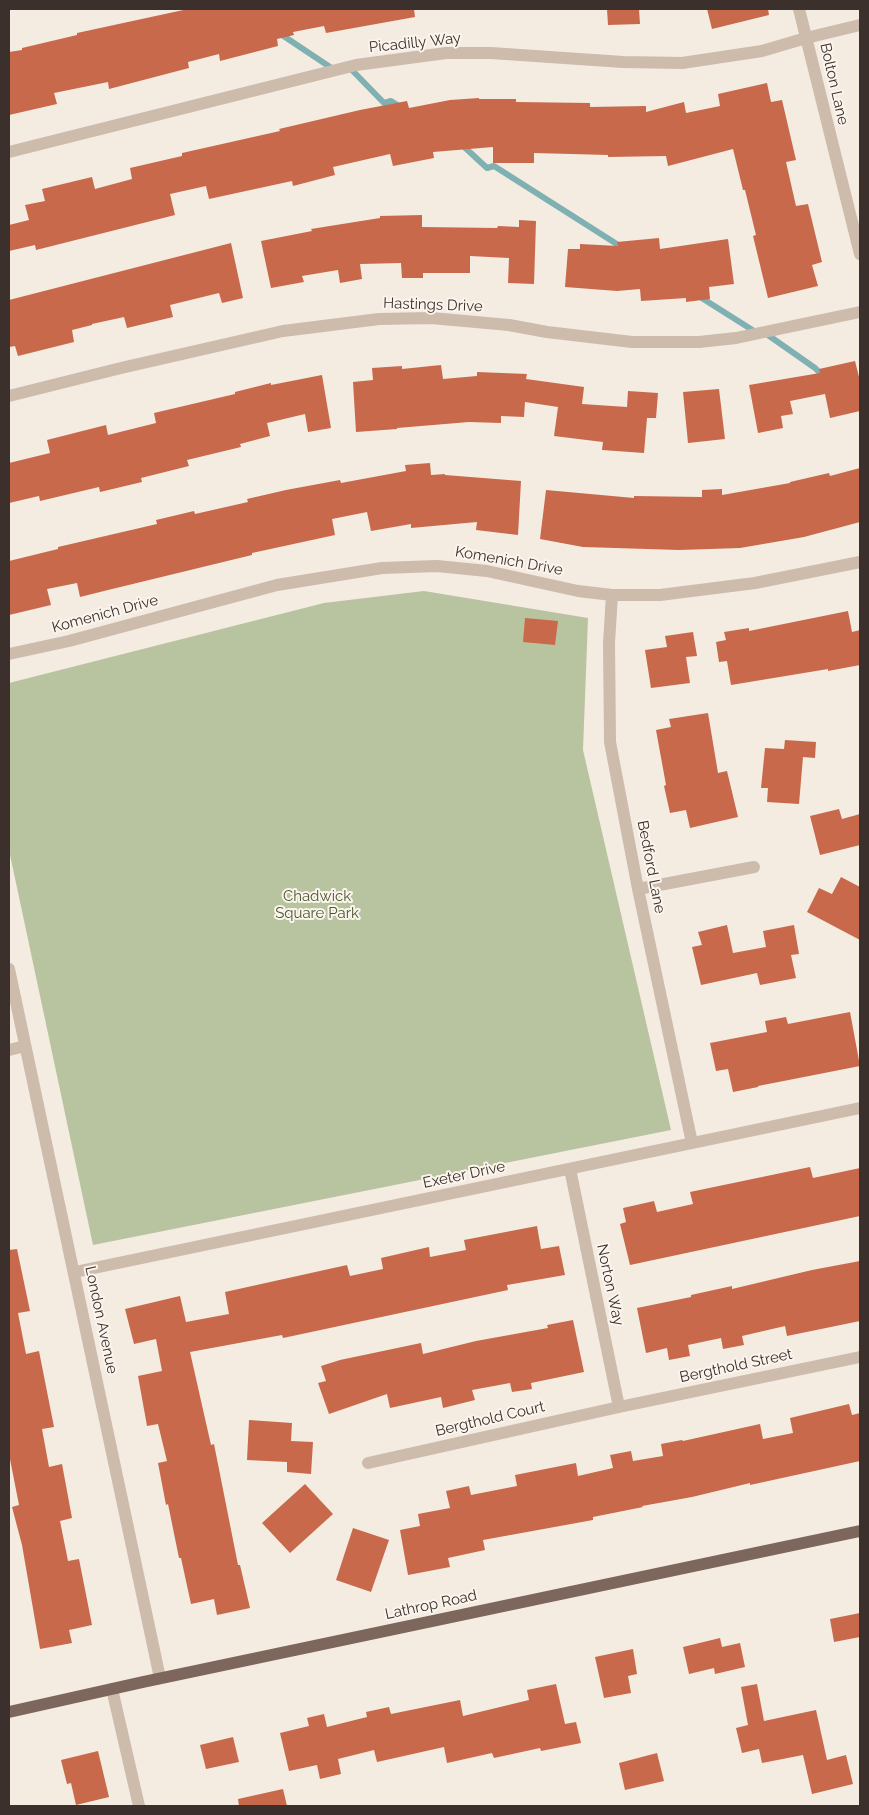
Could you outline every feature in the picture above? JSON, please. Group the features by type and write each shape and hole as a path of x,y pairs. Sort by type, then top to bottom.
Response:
{"main road":[{"name":"Lathrop Road","path":"9,1712 160,1678 860,1531"}],"street":[{"name":"Bolton Lane","path":"798,9 860,254"},
{"name":"Picadilly Way","path":"9,152 356,65 446,53 682,63 762,51 860,25"},
{"name":"Hastings Drive","path":"9,396 120,368 283,331 379,319 431,318 509,324 547,332 632,342 699,342 736,338 860,312"},
{"name":"Komenich Drive","path":"9,654 69,641 277,585 382,568 437,566 487,571 578,590 612,595 660,595 755,583 860,562"},
{"name":"Bedford Lane","path":"612,595 609,643 610,742 638,890 692,1143"},
{"path":"638,890 754,867"},
{"name":"London Avenue","path":"9,969 160,1678"},
{"path":"9,1050 25,1046"},
{"name":"Exeter Drive","path":"75,1272 860,1108"},
{"name":"Norton Way","path":"570,1170 619,1406"},
{"name":"Bergthold Street","path":"619,1406 860,1357"},
{"name":"Bergthold Court","path":"368,1463 619,1406"},
{"path":"112,1689 139,1806"}],"green space":[{"name":"Chadwick Square Park","path":"424,591 588,618 583,750 671,1130 93,1245 9,850 9,683 324,603"}],"building":[{"path":"188,9 414,9 415,17 326,33 324,26 293,32 294,35 277,39 278,46 220,61 219,54 188,62 189,68 109,89 108,82 54,93 57,104 9,115 9,52 77,35 77,33"},
{"path":"607,9 639,9 640,24 608,25"},
{"path":"707,9 768,9 769,15 712,29"},
{"path":"767,83 771,102 782,100 796,160 786,162 796,206 808,204 822,262 812,265 818,286 768,298 753,236 756,235 733,149 668,166 666,156 608,157 608,155 534,153 534,163 493,163 493,147 433,152 434,158 393,166 390,154 333,167 335,175 293,186 292,181 209,199 206,186 170,194 175,215 36,250 35,245 9,251 9,225 29,220 25,205 45,201 42,189 92,177 95,189 132,179 130,168 182,156 182,153 280,131 279,129 360,110 407,101 409,108 450,100 479,98 516,99 516,102 590,103 590,107 646,106 646,112 684,102 686,113 720,106 718,94"},
{"path":"422,215 422,227 519,227 519,220 536,221 534,284 508,283 509,258 470,256 470,273 423,273 423,278 402,278 401,263 360,264 362,279 340,283 338,270 302,276 304,282 271,288 261,241 312,231 311,229 380,218 380,216"},
{"path":"659,238 660,249 728,239 734,284 709,287 710,299 686,302 686,298 641,301 640,289 617,291 565,287 568,249 580,249 580,244 618,246 617,242"},
{"path":"231,243 243,298 222,303 219,293 170,305 173,317 127,328 124,317 92,324 72,330 74,342 18,356 15,346 9,347 9,300"},
{"path":"855,361 860,381 860,411 830,418 825,394 790,401 793,414 781,416 783,428 758,433 749,385 820,373 819,369"},
{"path":"441,365 443,379 477,376 477,372 527,374 526,379 584,387 582,404 627,407 628,391 658,393 656,418 647,418 644,453 602,450 603,442 554,436 558,407 525,402 524,417 501,416 501,423 469,422 356,432 353,382 373,380 372,368 402,366 402,369"},
{"path":"322,375 331,428 308,432 305,414 267,423 270,436 240,444 241,447 187,460 189,466 141,478 142,482 100,492 99,487 40,501 39,496 9,503 9,463 50,453 47,440 106,425 108,435 156,423 154,413 235,394 235,392 271,383 271,385"},
{"path":"719,389 725,439 688,443 683,392"},
{"path":"430,463 431,475 445,474 521,481 518,535 476,530 477,522 411,528 411,524 371,531 367,512 332,519 335,535 252,553 252,555 80,597 77,583 47,589 51,605 9,615 9,561 58,549 58,547 157,524 156,520 194,511 195,514 248,502 247,499 286,490 340,480 341,483 406,471 405,465"},
{"path":"860,468 860,522 804,537 740,548 679,550 583,547 540,539 546,490 634,498 634,496 702,497 702,490 722,489 722,495 790,483 829,473 830,476"},
{"path":"848,611 852,632 860,630 860,665 731,685 727,661 719,662 716,642 726,640 724,632 749,628 749,631"},
{"path":"525,618 558,621 555,645 523,642"},
{"path":"693,632 697,656 686,657 690,683 651,688 645,650 667,647 665,636"},
{"path":"708,713 718,773 727,771 738,817 690,828 686,810 670,813 656,730 671,727 669,719"},
{"path":"785,740 816,742 815,758 803,757 799,804 767,802 768,788 761,788 765,748 784,749"},
{"path":"839,809 842,819 860,814 860,845 820,855 810,816"},
{"path":"841,877 860,887 860,940 807,912 819,888 832,894"},
{"path":"727,925 733,953 766,947 763,931 794,925 799,954 791,955 796,978 760,985 757,973 701,985 692,947 702,945 698,932"},
{"path":"850,1012 860,1066 733,1092 728,1069 716,1071 710,1043 767,1032 765,1021 786,1017 788,1024"},
{"path":"810,1167 813,1178 860,1168 860,1216 630,1265 620,1224 626,1222 623,1208 654,1201 657,1212 693,1204 690,1192"},
{"path":"537,1226 541,1249 559,1246 565,1275 507,1285 508,1290 283,1338 282,1335 190,1352 211,1445 214,1444 238,1565 240,1565 250,1608 217,1615 214,1599 191,1604 168,1504 166,1505 158,1463 167,1461 158,1424 147,1426 138,1376 162,1371 156,1339 134,1344 125,1309 180,1296 186,1322 229,1314 225,1292 347,1265 350,1276 383,1269 381,1258 429,1247 430,1257 466,1250 464,1240"},
{"path":"17,1249 30,1311 18,1313 26,1354 39,1351 54,1427 42,1429 49,1467 62,1464 72,1518 60,1521 68,1561 79,1559 92,1625 69,1630 72,1643 40,1649 22,1545 12,1507 19,1505 9,1454 9,1250"},
{"path":"860,1261 860,1321 787,1336 785,1326 742,1336 744,1345 723,1349 721,1338 688,1345 690,1356 669,1360 667,1348 646,1353 637,1308 732,1286 732,1289"},
{"path":"573,1320 584,1372 531,1383 532,1389 512,1392 510,1383 472,1390 475,1400 443,1408 441,1397 390,1408 387,1394 329,1414 318,1383 326,1381 321,1366 340,1360 421,1343 423,1354 476,1341 548,1328 547,1325"},
{"path":"849,1404 852,1415 860,1413 860,1461 642,1506 593,1517 593,1520 483,1540 485,1550 448,1558 450,1567 408,1575 400,1530 420,1526 418,1514 450,1508 446,1491 469,1486 471,1495 517,1486 515,1475 576,1463 578,1476 613,1468 610,1455 631,1451 633,1461 663,1456 661,1444 760,1424 763,1439 793,1433 790,1418"},
{"path":"249,1420 292,1423 291,1441 313,1442 311,1474 287,1472 287,1462 247,1460"},
{"path":"305,1484 333,1514 290,1553 262,1523"},
{"path":"353,1528 389,1540 371,1592 336,1580"},
{"path":"860,1613 860,1637 834,1642 830,1619"},
{"path":"720,1638 722,1647 740,1643 745,1667 715,1674 714,1668 689,1674 683,1647"},
{"path":"633,1649 637,1674 628,1676 631,1693 604,1698 595,1657"},
{"path":"556,1684 565,1724 576,1722 581,1743 541,1751 540,1748 494,1758 492,1753 447,1763 444,1747 377,1762 374,1750 338,1759 341,1774 320,1779 317,1765 289,1771 280,1733 309,1726 307,1718 324,1714 327,1727 367,1717 366,1712 389,1707 391,1714 460,1700 463,1716 529,1700 527,1690"},
{"path":"757,1684 764,1721 816,1710 827,1760 846,1755 853,1784 812,1794 803,1755 762,1763 759,1749 742,1753 736,1728 748,1725 741,1687"},
{"path":"233,1737 239,1762 206,1769 200,1745"},
{"path":"98,1751 109,1797 76,1805 71,1783 67,1784 61,1760"},
{"path":"657,1753 664,1781 625,1790 619,1763"},
{"path":"283,1789 287,1806 239,1806 238,1799"}],"waterway":[{"path":"279,33 333,69"},
{"path":"349,67 384,103 391,101 402,108"},
{"path":"461,144 487,168 494,166 623,248"},
{"path":"697,295 756,331"},
{"path":"765,333 815,368 825,378"}]}
